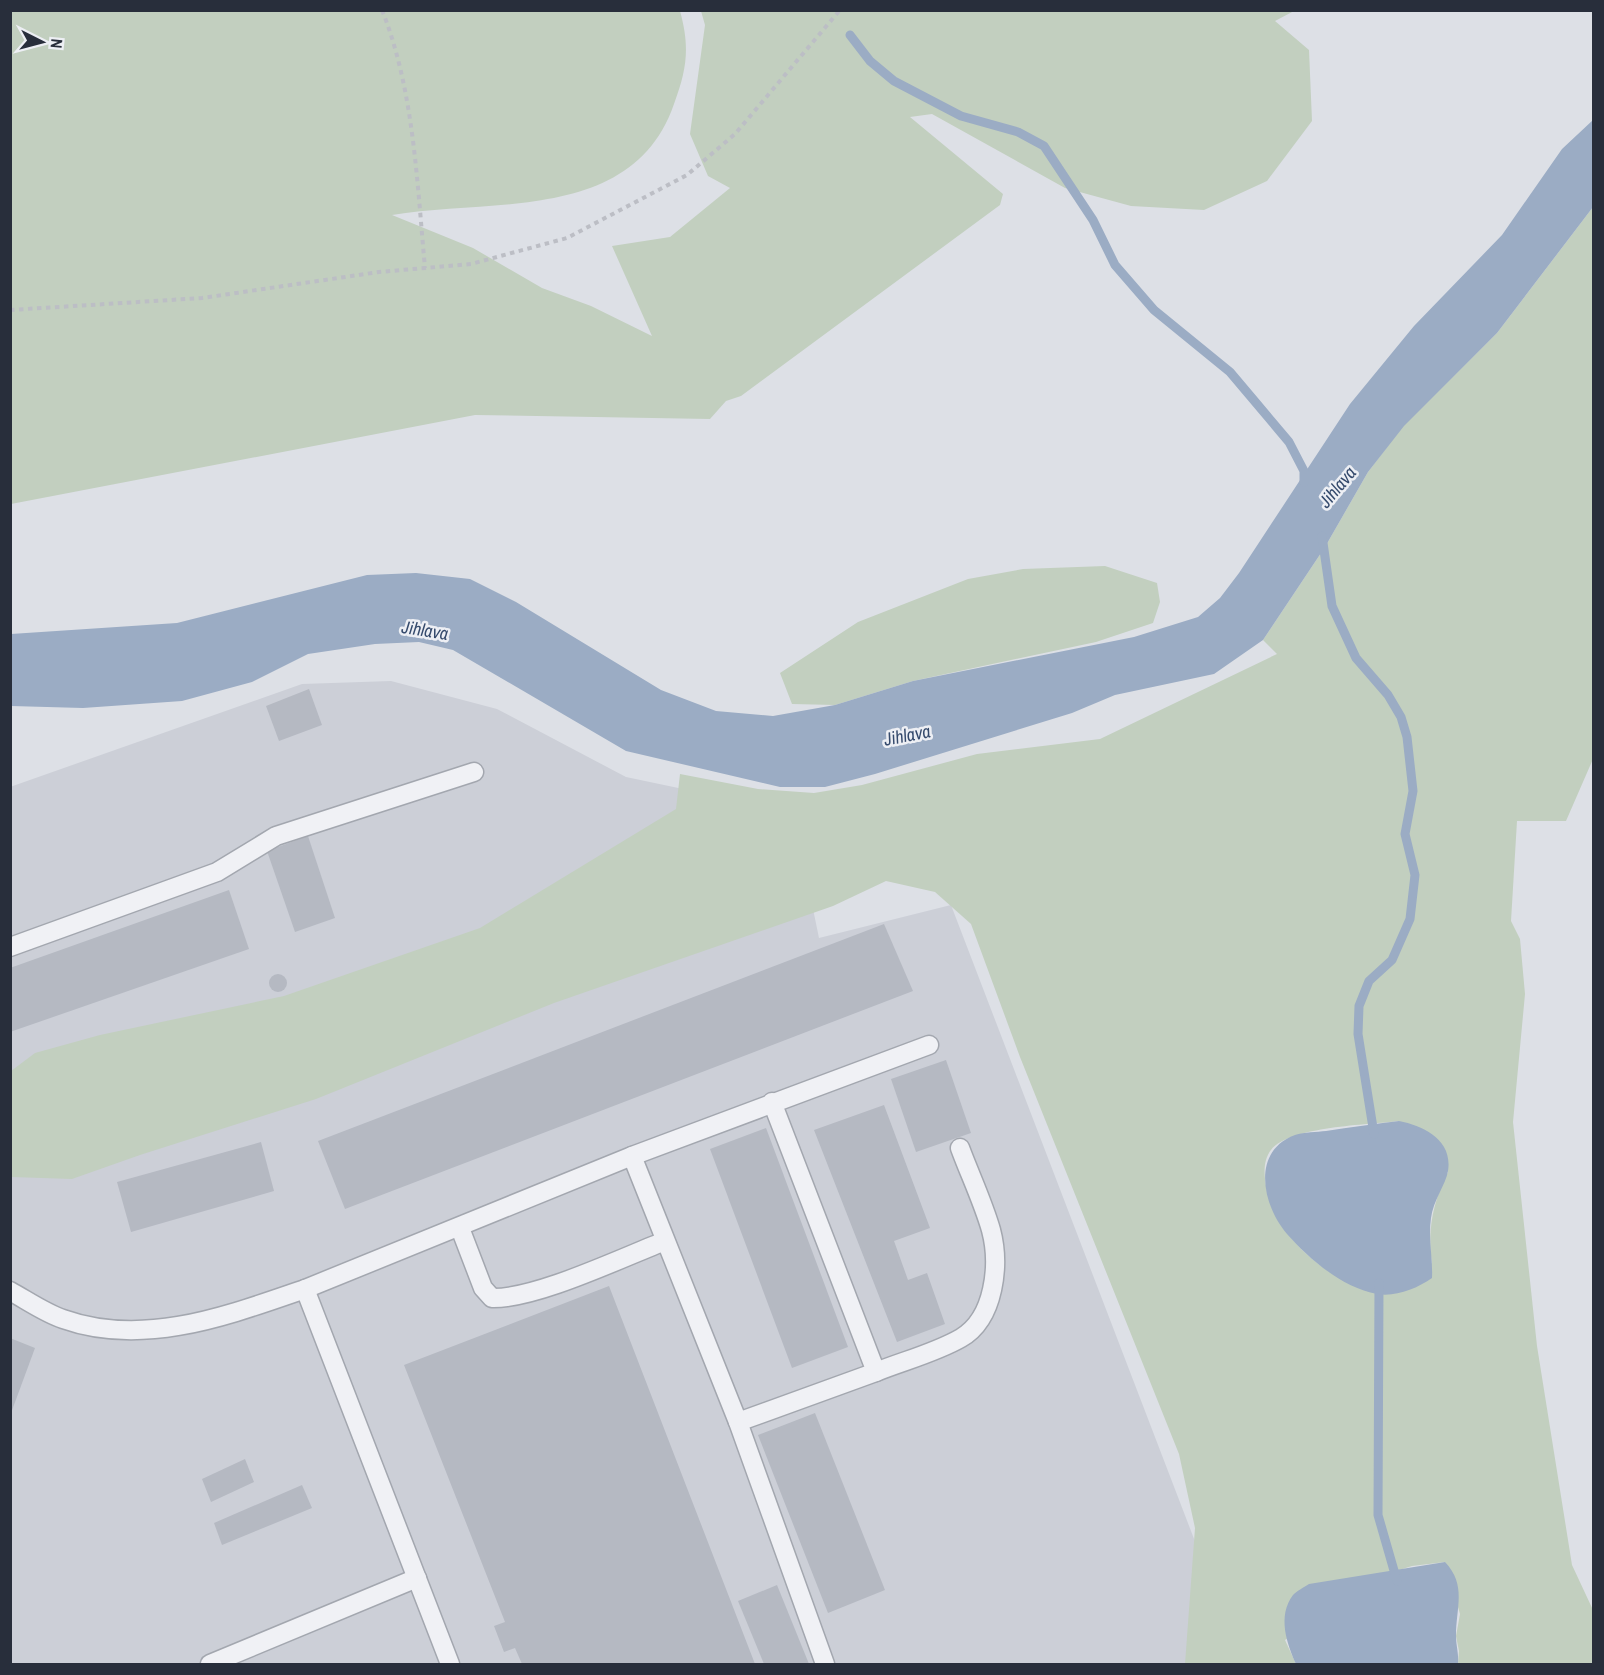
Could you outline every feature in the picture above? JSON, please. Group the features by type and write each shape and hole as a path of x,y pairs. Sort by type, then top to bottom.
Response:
{"lane":[{"path":"10,947 217,872 276,836 474,772"},
{"path":"10,1291 62,1319 91,1327 169,1328 202,1321 305,1289 633,1156 929,1045"},
{"path":"772,1102 876,1372"},
{"path":"738,1422 962,1338 979,1321 991,1296 994,1251 991,1230 960,1148"},
{"path":"633,1156 665,1242 738,1422 825,1665"},
{"path":"460,1228 483,1288 492,1298 506,1299 534,1292 665,1242"},
{"path":"305,1289 450,1665"},
{"path":"210,1665 417,1578"}],"path":[{"path":"382,10 394,41 412,143 425,268"},
{"path":"10,310 202,298 471,264 567,238 687,175 735,134 840,10"}],"shaded area":[{"path":"391,681 497,709 626,777 793,812 819,938 951,905 1242,1664 11,1664 10,787 302,684"}],"green space":[{"path":"11,10 680,11 686,58 674,104 654,142 627,169 593,187 555,198 392,215 473,248 542,288 591,306 652,336 612,246 670,237 730,188 708,176 690,134 705,25 701,11 1294,11 1275,21 1309,50 1312,121 1267,181 1204,210 1131,206 1065,188 932,114 910,117 1003,194 1000,205 741,396 726,401 710,419 475,415 11,504"},
{"path":"1593,207 1593,759 1566,821 1517,821 1511,921 1520,939 1525,994 1513,1122 1537,1346 1572,1565 1593,1610 1593,1664 1458,1664 1459,1651 1456,1636 1460,1614 1445,1562 1412,1566 1396,1571 1285,1640 1296,1664 1185,1664 1195,1528 1179,1454 1020,1057 971,924 935,892 886,881 833,906 554,1003 316,1099 72,1179 11,1177 11,1071 35,1053 100,1035 284,996 480,928 676,809 680,774 758,789 814,793 862,785 977,754 1100,739 1277,654 1263,640 1325,547 1368,472 1403,426 1497,333","holes":["1399,1121 1448,1172 1438,1194 1433,1216 1430,1239 1432,1263 1379,1294 1360,1288 1324,1268 1293,1240 1272,1205 1266,1186 1265,1163 1271,1150 1281,1142 1295,1136 1331,1128"]},
{"path":"1105,566 1157,583 1160,602 1153,623 1096,642 913,681 835,705 792,704 780,673 858,622 968,579 1023,569"}],"water":[{"name":"Jihlava","path":"1593,120 1593,207 1497,333 1404,426 1368,472 1325,547 1263,640 1214,674 1115,695 1072,713 875,774 825,787 780,787 626,751 453,650 419,642 375,644 308,654 252,682 182,701 83,708 11,706 11,634 177,623 367,575 416,573 470,579 516,602 661,690 716,711 773,716 835,705 913,681 1134,637 1198,617 1220,598 1239,573 1350,404 1414,326 1502,235 1562,149"},
{"path":"1399,1121 1435,1136 1446,1151 1448,1171 1431,1218 1432,1278 1406,1291 1384,1295 1364,1291 1339,1279 1306,1253 1278,1222 1267,1194 1265,1180 1272,1153 1281,1143 1295,1135"},
{"path":"1445,1562 1456,1579 1458,1588 1456,1636 1458,1664 1296,1664 1285,1630 1285,1612 1293,1595 1309,1584"}],"building":[{"path":"309,689 322,725 279,741 266,706"},
{"path":"308,836 335,918 295,932 267,851"},
{"path":"229,890 249,949 10,1032 10,968"},
{"path":"884,924 913,991 345,1209 318,1141"},
{"path":"278,974 284,977 287,983 284,989 278,992 272,989 269,983 272,977"},
{"path":"946,1060 971,1133 916,1152 891,1079"},
{"path":"884,1105 930,1228 894,1241 908,1280 927,1273 945,1324 897,1342 814,1130"},
{"path":"766,1128 848,1347 792,1368 710,1149"},
{"path":"261,1142 274,1191 131,1232 117,1182"},
{"path":"609,1286 755,1664 522,1664 515,1648 504,1652 494,1626 505,1622 404,1365"},
{"path":"10,1338 35,1348 11,1413 10,1412"},
{"path":"815,1413 885,1590 828,1613 758,1435"},
{"path":"245,1459 254,1482 211,1502 202,1479"},
{"path":"302,1485 312,1508 222,1545 214,1523"},
{"path":"777,1585 809,1664 764,1664 738,1601"}],"waterway":[{"path":"850,35 870,61 894,81 961,116 1018,132 1044,146 1093,220 1115,265 1154,310 1230,372 1289,442 1304,471 1304,482"},
{"path":"1322,536 1332,606 1356,658 1388,695 1401,717 1407,737 1413,791 1405,834 1415,875 1410,919 1392,960 1369,981 1359,1006 1358,1034 1374,1134"},
{"path":"1379,1283 1378,1515 1397,1581"}]}
